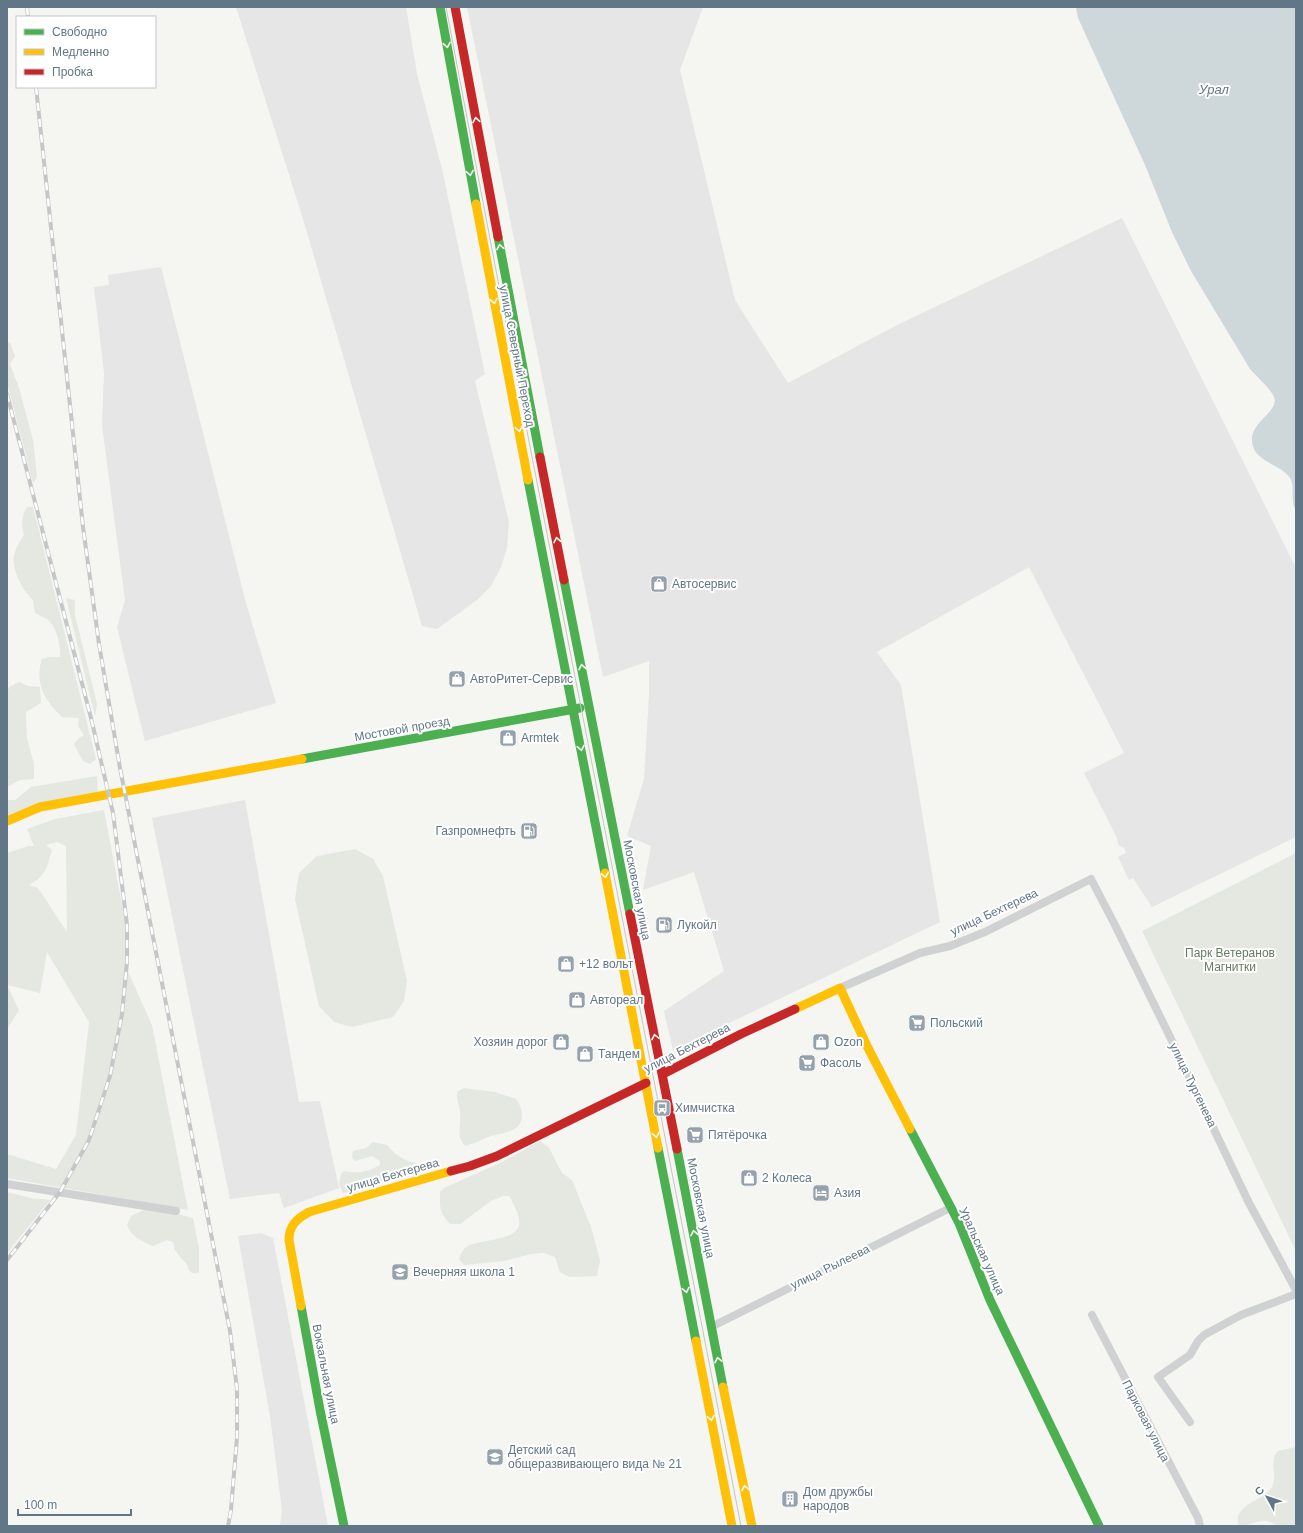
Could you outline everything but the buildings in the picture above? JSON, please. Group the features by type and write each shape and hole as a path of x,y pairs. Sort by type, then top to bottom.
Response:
{"main road":[{"name":"улица Северный Переход","path":"440,7 502,344 573,709"},
{"name":"улица Северный Переход","path":"456,7 518,344 590,706"},
{"name":"Мостовой проезд","path":"7,821 40,807 590,706"},
{"name":"Московская улица","path":"590,706 629,912 663,1074 711,1327 752,1526"},
{"path":"573,709 732,1526"},
{"name":"улица Бехтерева","path":"291,1226 295,1220 309,1212 427,1177 470,1166 497,1156 646,1083 741,1034 840,988"},
{"name":"Уральская улица","path":"840,988 867,1046 959,1223 990,1300 1099,1526"},
{"name":"Вокзальная улица","path":"291,1226 289,1234 290,1247 320,1410 344,1526"}],"street":[{"name":"улица Бехтерева","path":"840,988 920,953 950,946 985,932 1091,880"},
{"name":"улица Тургенева","path":"1091,880 1114,923 1248,1201 1296,1290"},
{"path":"7,1184 176,1211"},
{"name":"улица Рылеева","path":"711,1327 950,1208"},
{"path":"1190,1422 1158,1377 1190,1355 1204,1334 1241,1315 1296,1294"},
{"name":"Парковая улица","path":"1092,1316 1198,1518 1200,1526"}],"shaded area":[{"path":"236,7 406,7 417,74 442,169 485,374 475,381 509,522 507,548 501,567 491,586 477,600 437,629 422,626 303,219"},
{"path":"467,7 703,7 680,70 735,300 788,383 899,324 1122,218 1296,568 1296,837 1152,907 1133,878 1129,880 1118,857 1126,853 1124,848 1118,845 1117,838 1084,773 1124,753 1029,567 877,652 901,685 940,922 673,1050 664,1011 724,971 694,872 643,890 651,846 627,836 644,779 649,695 649,661 603,677"},
{"path":"161,267 246,603 276,703 145,741 117,627 125,600 102,425 104,373 94,287 109,285 108,275"},
{"path":"245,800 299,1102 320,1101 339,1188 284,1208 279,1193 230,1199 152,818"},
{"path":"261,1233 273,1238 328,1526 280,1526 282,1510 270,1416 238,1236"}],"green space":[{"path":"10,342 15,356 10,364 19,388 33,440 37,477 33,483 7,383 7,343"},
{"path":"27,507 33,507 96,759 90,764 83,761 74,744 84,735 78,726 79,718 62,717 46,698 40,684 39,676 42,659 60,657 60,647 56,631 50,622 35,613 33,600 25,591 14,567 14,555 18,544 24,535 22,521"},
{"path":"66,598 75,600 75,615 97,704 95,716"},
{"path":"19,682 28,686 40,687 41,703 26,712 27,738 34,764 34,779 20,780 7,787 7,694 9,687"},
{"path":"97,776 98,793 7,816 7,800 15,800 31,787"},
{"path":"104,810 125,921 125,965 152,1025 188,1210 7,1178 7,1154 56,1169 76,1135 89,1022 47,952 40,993 7,985 7,853 28,846 34,846 27,829 55,819","holes":["57,842 66,846 67,932 38,888 29,885 39,878 47,866 52,850 46,845"]},
{"path":"355,849 373,859 383,876 407,981 404,1001 393,1017 352,1027 334,1022 319,1006 295,899 299,873 317,856"},
{"name":"Парк Ветеранов Магнитки","path":"1296,853 1296,1251 1142,931"},
{"path":"7,985 19,1010 7,1029"},
{"path":"464,1088 495,1092 516,1099 520,1105 522,1114 519,1126 511,1131 491,1136 465,1146 460,1138 460,1111 457,1100 457,1092"},
{"path":"540,1141 549,1148 562,1173 572,1180 591,1227 597,1249 600,1261 597,1276 569,1277 560,1272 555,1257 544,1253 531,1254 504,1261 464,1265 459,1259 463,1250 475,1243 512,1234 517,1230 519,1225 519,1217 509,1196 503,1196 491,1201 460,1224 450,1224 441,1210 440,1192 444,1188 502,1162"},
{"path":"373,1142 387,1145 402,1158 420,1165 405,1175 358,1190 343,1193 339,1184 341,1174 344,1171 362,1172 380,1165 380,1161 372,1156 355,1161 352,1157 353,1151 366,1148"},
{"path":"7,1192 31,1198 50,1200 7,1253"},
{"path":"144,1210 173,1213 193,1218 199,1249 199,1273 192,1273 189,1270 187,1264 175,1250 173,1242 167,1240 153,1246 131,1233 127,1225 131,1216"},
{"path":"1296,1447 1296,1526 1276,1526 1267,1521 1262,1521 1239,1526 1238,1519 1244,1508 1268,1492 1272,1487 1274,1480 1274,1458 1278,1451"}],"water":[{"name":"Урал","path":"1076,7 1296,7 1296,511 1293,502 1292,482 1290,478 1286,473 1257,454 1252,441 1255,428 1273,407 1275,402 1274,397 1250,369 1191,271 1172,232 1145,165 1078,18"}],"tram line":[{"path":"446,7 510,344 741,1526"}],"railway":[{"path":"27,7 28,16"},
{"path":"36,88 83,527 99,644 120,768 230,1331 237,1389 237,1437 231,1510 228,1526"},
{"path":"7,394 91,718 113,813 127,925 127,962 122,1014 110,1076 89,1140 60,1192 7,1260"}],"traffic: fast":[{"path":"440,7 476,204"},
{"path":"498,237 540,457"},
{"path":"528,480 605,873"},
{"path":"564,580 630,914"},
{"path":"302,759 580,708"},
{"path":"910,1129 959,1223 990,1300 1099,1526"},
{"path":"658,1148 696,1341"},
{"path":"677,1149 723,1387"},
{"path":"301,1306 320,1410 344,1526"}],"traffic: slow":[{"path":"476,204 528,480"},
{"path":"7,821 40,807 302,759"},
{"path":"605,873 658,1148"},
{"path":"795,1009 840,988 867,1046 910,1129"},
{"path":"301,1306 289,1240 290,1231 294,1223 300,1217 309,1212 451,1171"},
{"path":"696,1341 732,1526"},
{"path":"723,1387 752,1526"}],"traffic: jam":[{"path":"455,7 498,237"},
{"path":"540,457 564,580"},
{"path":"630,914 677,1149"},
{"path":"663,1074 741,1034 795,1009"},
{"path":"451,1171 497,1156 646,1083"}],"place":[{"name":"Автосервис","path":"659,584"},
{"name":"АвтоРитет-Сервис","path":"457,679"},
{"name":"Armtek","path":"508,738"},
{"name":"Газпромнефть","path":"529,831"},
{"name":"Лукойл","path":"664,925"},
{"name":"+12 вольт","path":"566,964"},
{"name":"Автореал","path":"577,1000"},
{"name":"Польский","path":"917,1023"},
{"name":"Хозяин дорог","path":"561,1042"},
{"name":"Ozon","path":"821,1042"},
{"name":"Тандем","path":"585,1054"},
{"name":"Фасоль","path":"807,1063"},
{"name":"Химчистка","path":"662,1108"},
{"name":"Пятёрочка","path":"695,1135"},
{"name":"2 Колеса","path":"749,1178"},
{"name":"Азия","path":"821,1193"},
{"name":"Вечерняя школа 1","path":"400,1272"},
{"name":"Детский сад общеразвивающего вида № 21","path":"495,1457"},
{"name":"Дом дружбы народов","path":"790,1499"}]}
